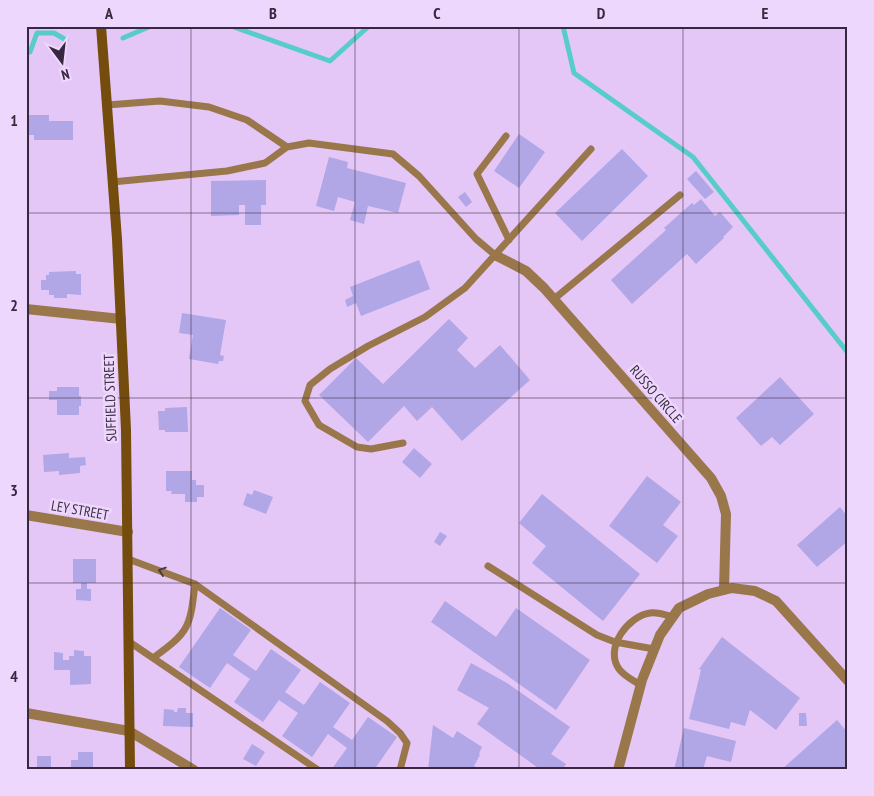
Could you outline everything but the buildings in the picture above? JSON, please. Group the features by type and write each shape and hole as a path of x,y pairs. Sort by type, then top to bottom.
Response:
{"main road":[{"name":"SUFFIELD STREET","path":"100,26 117,239 126,430 130,770"}],"street":[{"name":"RUSSO CIRCLE","path":"495,255 526,271 554,298 711,478 721,496 726,514 724,590"},
{"path":"26,309 121,319"},
{"name":"LEY STREET","path":"26,515 128,532"},
{"path":"618,770 640,685 660,635 679,608 708,594 732,588 754,591 776,601 848,681"},
{"path":"26,713 129,731 194,770"}],"lane":[{"path":"107,105 160,101 209,106 247,120 286,147"},
{"path":"506,136 477,174 509,240"},
{"path":"112,182 227,171 264,163 286,147 309,143 393,154 420,176 476,239 495,255"},
{"path":"402,443 370,449 357,447 319,425 305,401 310,385 330,369 368,346 425,318 465,288 592,149"},
{"path":"554,298 680,195"},
{"path":"128,559 195,584 387,722 400,733 407,743 400,770"},
{"path":"488,566 597,635 615,642 654,649"},
{"path":"153,658 177,640 184,632 192,611 195,584"},
{"path":"640,685 619,669 614,655 615,642 631,622 643,615 657,613 673,617"},
{"path":"128,642 318,770"}],"waterway":[{"path":"123,38 151,26"},
{"path":"231,26 330,61 369,26"},
{"path":"563,26 574,73 693,157 848,353"},
{"path":"26,51 30,52 37,33 54,33 66,40"}]}
